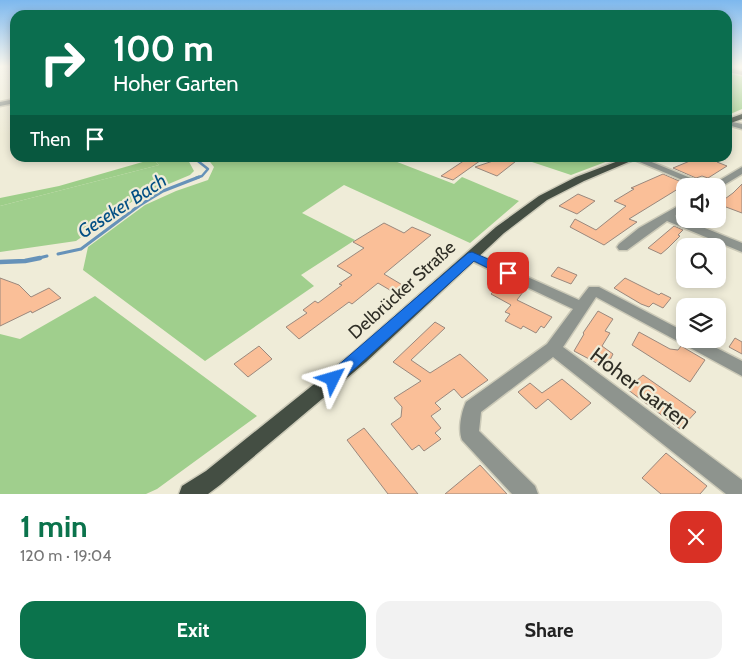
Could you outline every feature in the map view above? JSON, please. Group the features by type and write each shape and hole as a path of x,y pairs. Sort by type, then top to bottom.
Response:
{"main road":[{"name":"Delbrücker Straße","path":"190,494 213,478 360,357 500,230 543,198 580,178 623,162"}],"street":[{"path":"644,162 685,178"},
{"path":"726,179 742,170"},
{"path":"731,176 742,180"},
{"path":"623,247 642,231 676,211"},
{"path":"666,217 742,248"},
{"path":"472,256 581,307"},
{"path":"527,494 469,434 472,408 552,348 594,290 676,334"},
{"name":"Hoher Garten","path":"552,348 742,493"},
{"path":"702,348 742,369"}],"green space":[{"path":"732,89 742,89 742,109 732,113"},
{"path":"143,162 156,162 159,165 0,206 0,198 59,186"},
{"path":"156,162 189,162 194,171 190,175 140,196 76,241 0,252 0,206 159,165"},
{"path":"210,162 397,162 454,184 462,177 519,201 470,243 344,185 302,213 355,240 301,275 314,286 205,361 83,270 88,247 145,205 176,191 208,180 214,167"},
{"path":"532,162 605,162 571,175"},
{"path":"95,296 257,416 157,489 146,494 0,494 0,334 20,339"}],"building":[{"path":"462,162 478,162 453,180 441,176"},
{"path":"490,162 515,162 497,176 475,167"},
{"path":"687,162 717,162 727,166 708,178 702,176 696,178 673,168"},
{"path":"663,174 676,180 676,190 629,219 637,222 604,245 570,227 575,219 596,230 626,206 614,201 634,189 631,188"},
{"path":"742,184 742,213 726,207 726,198"},
{"path":"578,194 595,201 577,214 559,206"},
{"path":"384,223 404,233 412,227 431,235 384,274 409,289 400,296 378,283 352,304 349,302 299,339 286,327 307,313 303,310 315,301 318,303 352,275 337,266 364,248 353,242"},
{"path":"674,226 683,230 678,235 680,236 661,254 648,248"},
{"path":"558,267 577,275 571,284 551,276"},
{"path":"0,278 19,285 31,297 49,288 61,298 32,313 31,311 0,326"},
{"path":"625,278 659,295 661,293 671,298 663,308 653,303 649,307 641,304 614,288"},
{"path":"502,282 523,292 517,300 552,317 544,328 541,326 536,333 523,326 521,329 505,321 510,314 505,312 511,305 491,294"},
{"path":"598,311 613,319 605,331 610,333 602,346 613,354 606,368 574,351 583,333"},
{"path":"435,322 445,328 411,360 430,373 460,354 488,380 462,398 454,389 435,403 441,409 431,416 441,428 435,433 441,439 424,451 419,445 412,450 391,424 401,417 402,407 394,398 421,381 393,362"},
{"path":"639,332 670,349 678,350 684,348 705,360 690,382 632,345"},
{"path":"735,338 742,342 742,354 729,347"},
{"path":"259,346 272,359 248,377 234,364"},
{"path":"643,375 696,412 680,429 627,389"},
{"path":"562,379 591,403 571,420 548,399 536,409 518,392 530,383 542,393"},
{"path":"364,428 418,494 388,494 347,440"},
{"path":"666,453 707,486 700,494 661,494 642,478"},
{"path":"480,465 507,494 445,494"}],"waterway":[{"name":"Geseker Bach","path":"199,162 208,169 199,177"},
{"name":"Geseker Bach","path":"58,254 81,249 140,205 163,191 199,177"},
{"name":"Geseker Bach","path":"35,259 47,256"},
{"name":"Geseker Bach","path":"35,259 40,258"},
{"name":"Geseker Bach","path":"0,262 35,259"}],"route":[{"path":"333,379 472,256 508,273"}]}
